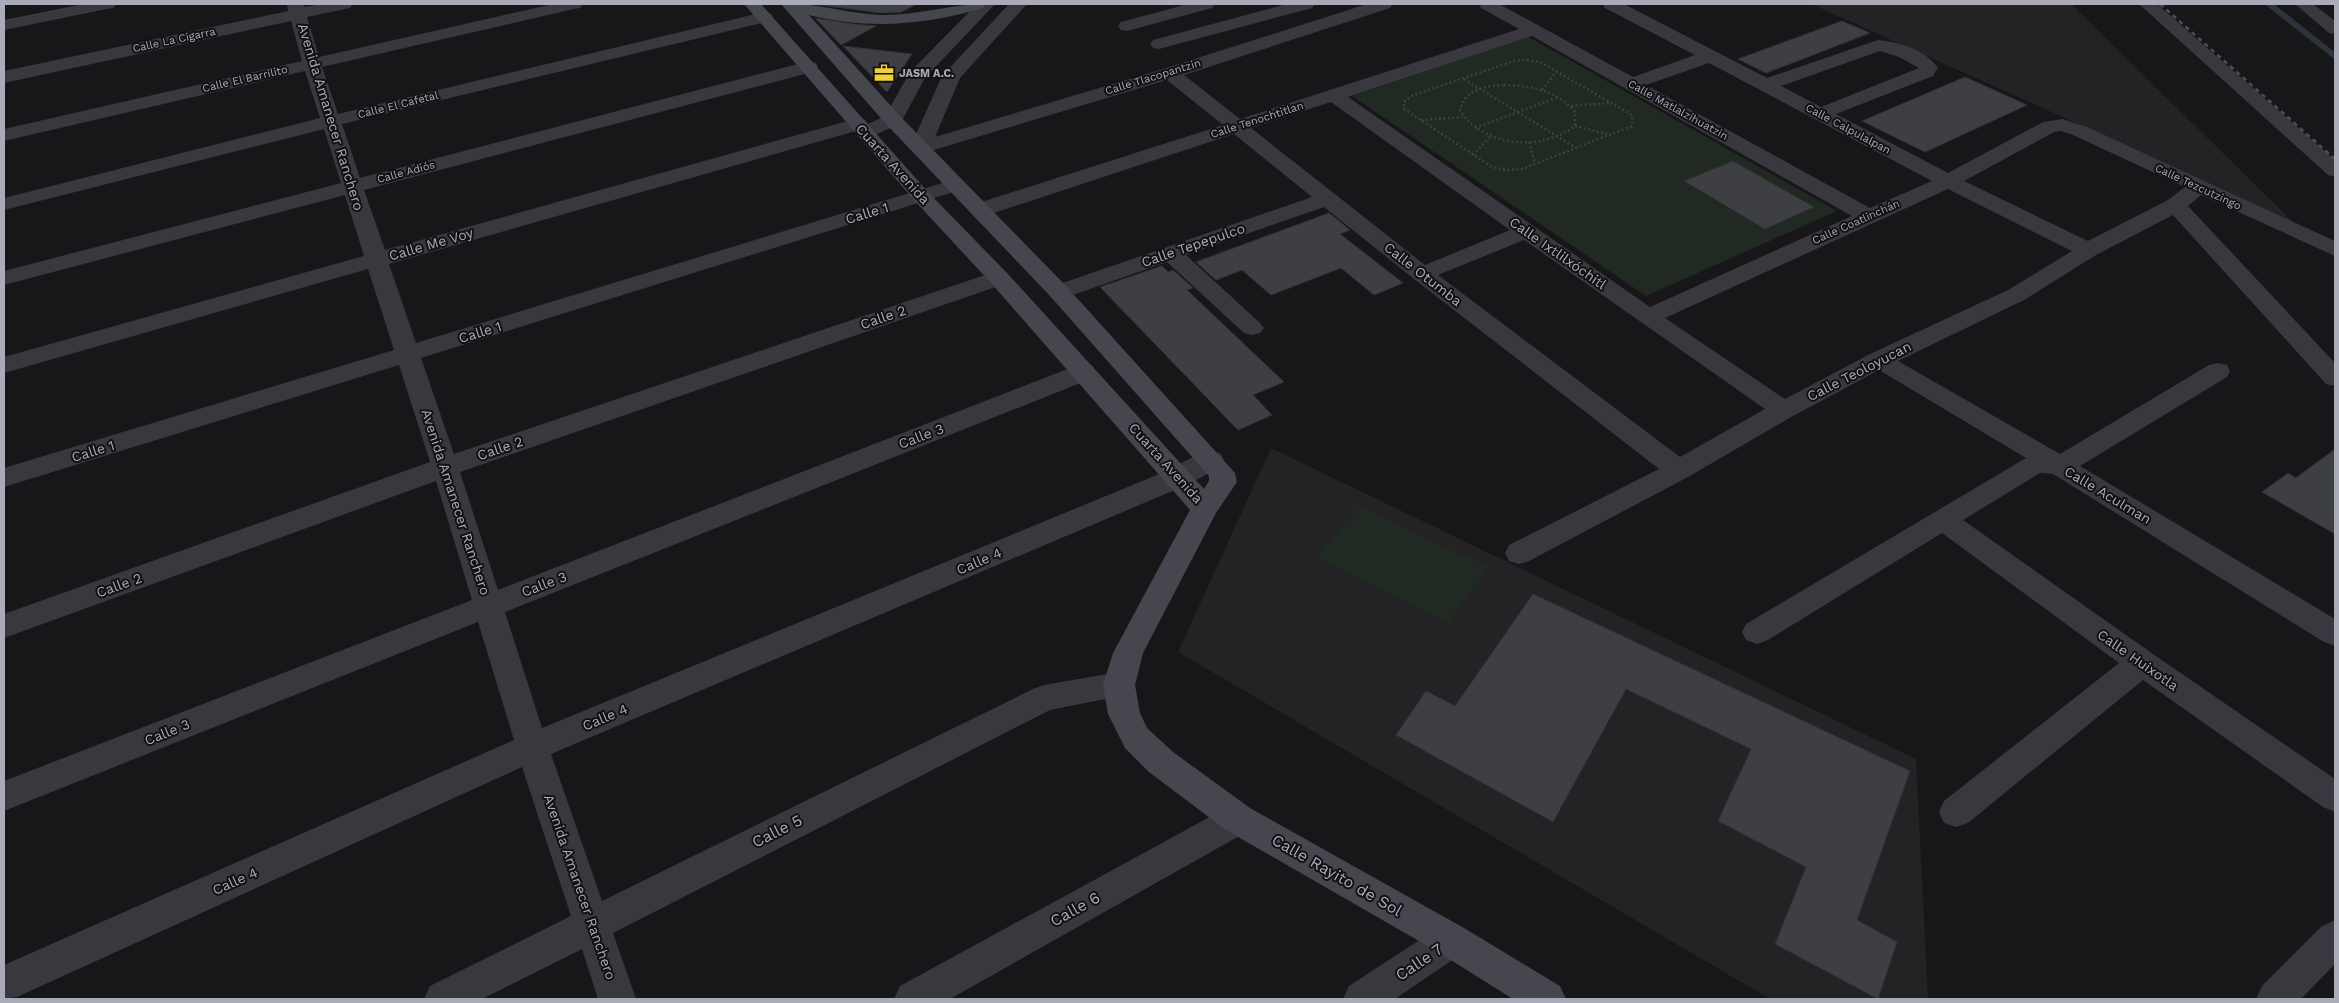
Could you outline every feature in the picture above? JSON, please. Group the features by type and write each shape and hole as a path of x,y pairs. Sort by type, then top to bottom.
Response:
{"main road":[{"path":"790,4 830,16 890,21 928,17 977,4"},
{"name":"Cuarta Avenida","path":"758,10 921,196 999,278 1205,508 1224,482 1222,473 1059,292 893,120 790,4"},
{"path":"1119,685 1128,653 1205,508"},
{"name":"Calle Rayito de Sol","path":"1119,685 1124,714 1136,738 1161,762 1238,819 1450,940 1547,999"}],"street":[{"path":"4,25 107,4"},
{"name":"Calle La Cigarra","path":"4,77 297,9 344,4"},
{"name":"Calle El Barrilito","path":"4,135 574,4"},
{"path":"893,120 923,69 986,4"},
{"path":"920,148 951,76 1018,4"},
{"path":"1127,26 1206,4"},
{"path":"1159,44 1306,4"},
{"name":"Calle Matlalzihuatzin","path":"1487,4 1868,216"},
{"name":"Calle Calpulalpan","path":"1611,4 1948,181 2088,250"},
{"path":"2147,4 2335,171"},
{"path":"2303,4 2335,29"},
{"name":"Calle Tlacopantzin","path":"920,148 1170,73 1377,5"},
{"name":"Avenida Amanecer Ranchero","path":"297,9 312,64 351,186 446,467 532,747 594,924 618,999"},
{"name":"Calle El Cafetal","path":"4,204 332,122 758,10"},
{"name":"Calle Tenochtitlan","path":"980,210 1534,30"},
{"path":"1766,85 1873,46 1883,45 1928,65 1929,70 1820,114"},
{"path":"1632,84 1710,56"},
{"name":"Calle Adiós","path":"4,278 809,67"},
{"name":"Calle Otumba","path":"1170,73 1422,274 1679,470"},
{"name":"Calle Ixtlilxóchitl","path":"1333,95 1648,317 1784,410"},
{"name":"Calle Me Voy","path":"4,365 376,259 893,120"},
{"name":"Calle Coatlinchán","path":"1648,317 1948,181 2050,126 2062,125"},
{"name":"Calle Tezcutzingo","path":"2062,125 2080,131 2335,249"},
{"name":"Calle 1","path":"4,478 956,185"},
{"name":"Calle Teoloyucan","path":"1520,553 1679,470 1784,410 1879,360 2016,295 2088,250 2176,205 2198,187"},
{"name":"Calle Tepepulco","path":"1059,292 1326,198"},
{"name":"Calle Tezcutzingo","path":"2176,205 2335,378"},
{"path":"1422,274 1527,231"},
{"path":"1169,252 1252,328"},
{"name":"Calle 2","path":"4,626 446,467 999,278"},
{"name":"Calle Aculman","path":"1879,360 2060,466 2335,634"},
{"path":"1756,632 2031,466 2043,463 2060,466 2218,371"},
{"name":"Calle 3","path":"4,796 1084,372"},
{"name":"Calle 4","path":"4,984 532,747 1179,477 1211,460"},
{"name":"Calle Huixotla","path":"1944,520 2142,663 2335,798"},
{"path":"1956,812 2142,663"},
{"name":"Calle 5","path":"443,999 1044,698 1119,685"},
{"name":"Calle 6","path":"913,999 1238,819"},
{"path":"2275,999 2335,938"},
{"name":"Calle 7","path":"1362,999 1450,940"}],"path":[{"path":"1542,90 1556,71 1577,54"},
{"path":"1437,61 1576,148"},
{"path":"1520,61 1540,62 1632,115 1634,119 1628,128 1535,164 1515,170 1492,168 1404,108 1404,102 1407,99 1464,78 1520,61"},
{"path":"1511,85 1542,90 1558,97 1571,106 1577,119 1575,126 1570,132 1559,138 1529,142 1511,141 1491,136 1474,128 1460,111 1463,100 1480,89 1511,85"},
{"path":"1474,128 1558,97"},
{"path":"1571,106 1610,103"},
{"path":"1421,120 1463,117"},
{"path":"1575,126 1612,135"},
{"path":"1473,155 1491,136"},
{"path":"1529,142 1535,164"}],"shaded area":[{"path":"1811,4 2071,4 2294,223 2161,161"},
{"path":"1529,37 1837,211 1646,296 1352,96"},
{"path":"1271,448 1916,759 1928,999 1770,999 1178,652"},
{"path":"1360,506 1488,567 1448,623 1317,558"}],"building":[{"path":"813,4 917,4 901,12 881,13"},
{"path":"815,18 853,24 876,26 841,45"},
{"path":"1842,21 1870,33 1766,73 1738,59"},
{"name":"JASM A.C.","path":"843,46 912,54 887,92"},
{"path":"1965,77 2027,105 1925,152 1862,121"},
{"path":"1733,161 1814,207 1765,229 1684,181"},
{"path":"1329,213 1350,230 1340,234 1403,283 1374,295 1341,268 1271,295 1242,270 1216,280 1196,262"},
{"path":"1162,266 1168,272 1173,270 1193,288 1187,290 1284,382 1253,395 1272,415 1238,430 1100,287"},
{"path":"2335,449 2335,534 2262,492 2288,473 2296,478"},
{"path":"1533,594 1910,771 1857,920 1897,942 1878,999 1775,944 1806,867 1718,821 1751,749 1626,689 1553,822 1396,735 1426,691 1455,706"}],"waterway":[{"path":"2269,4 2335,56"}],"railway":[{"path":"2160,4 2335,159"}],"place":[{"name":"JASM A.C.","path":"884,73"}]}
